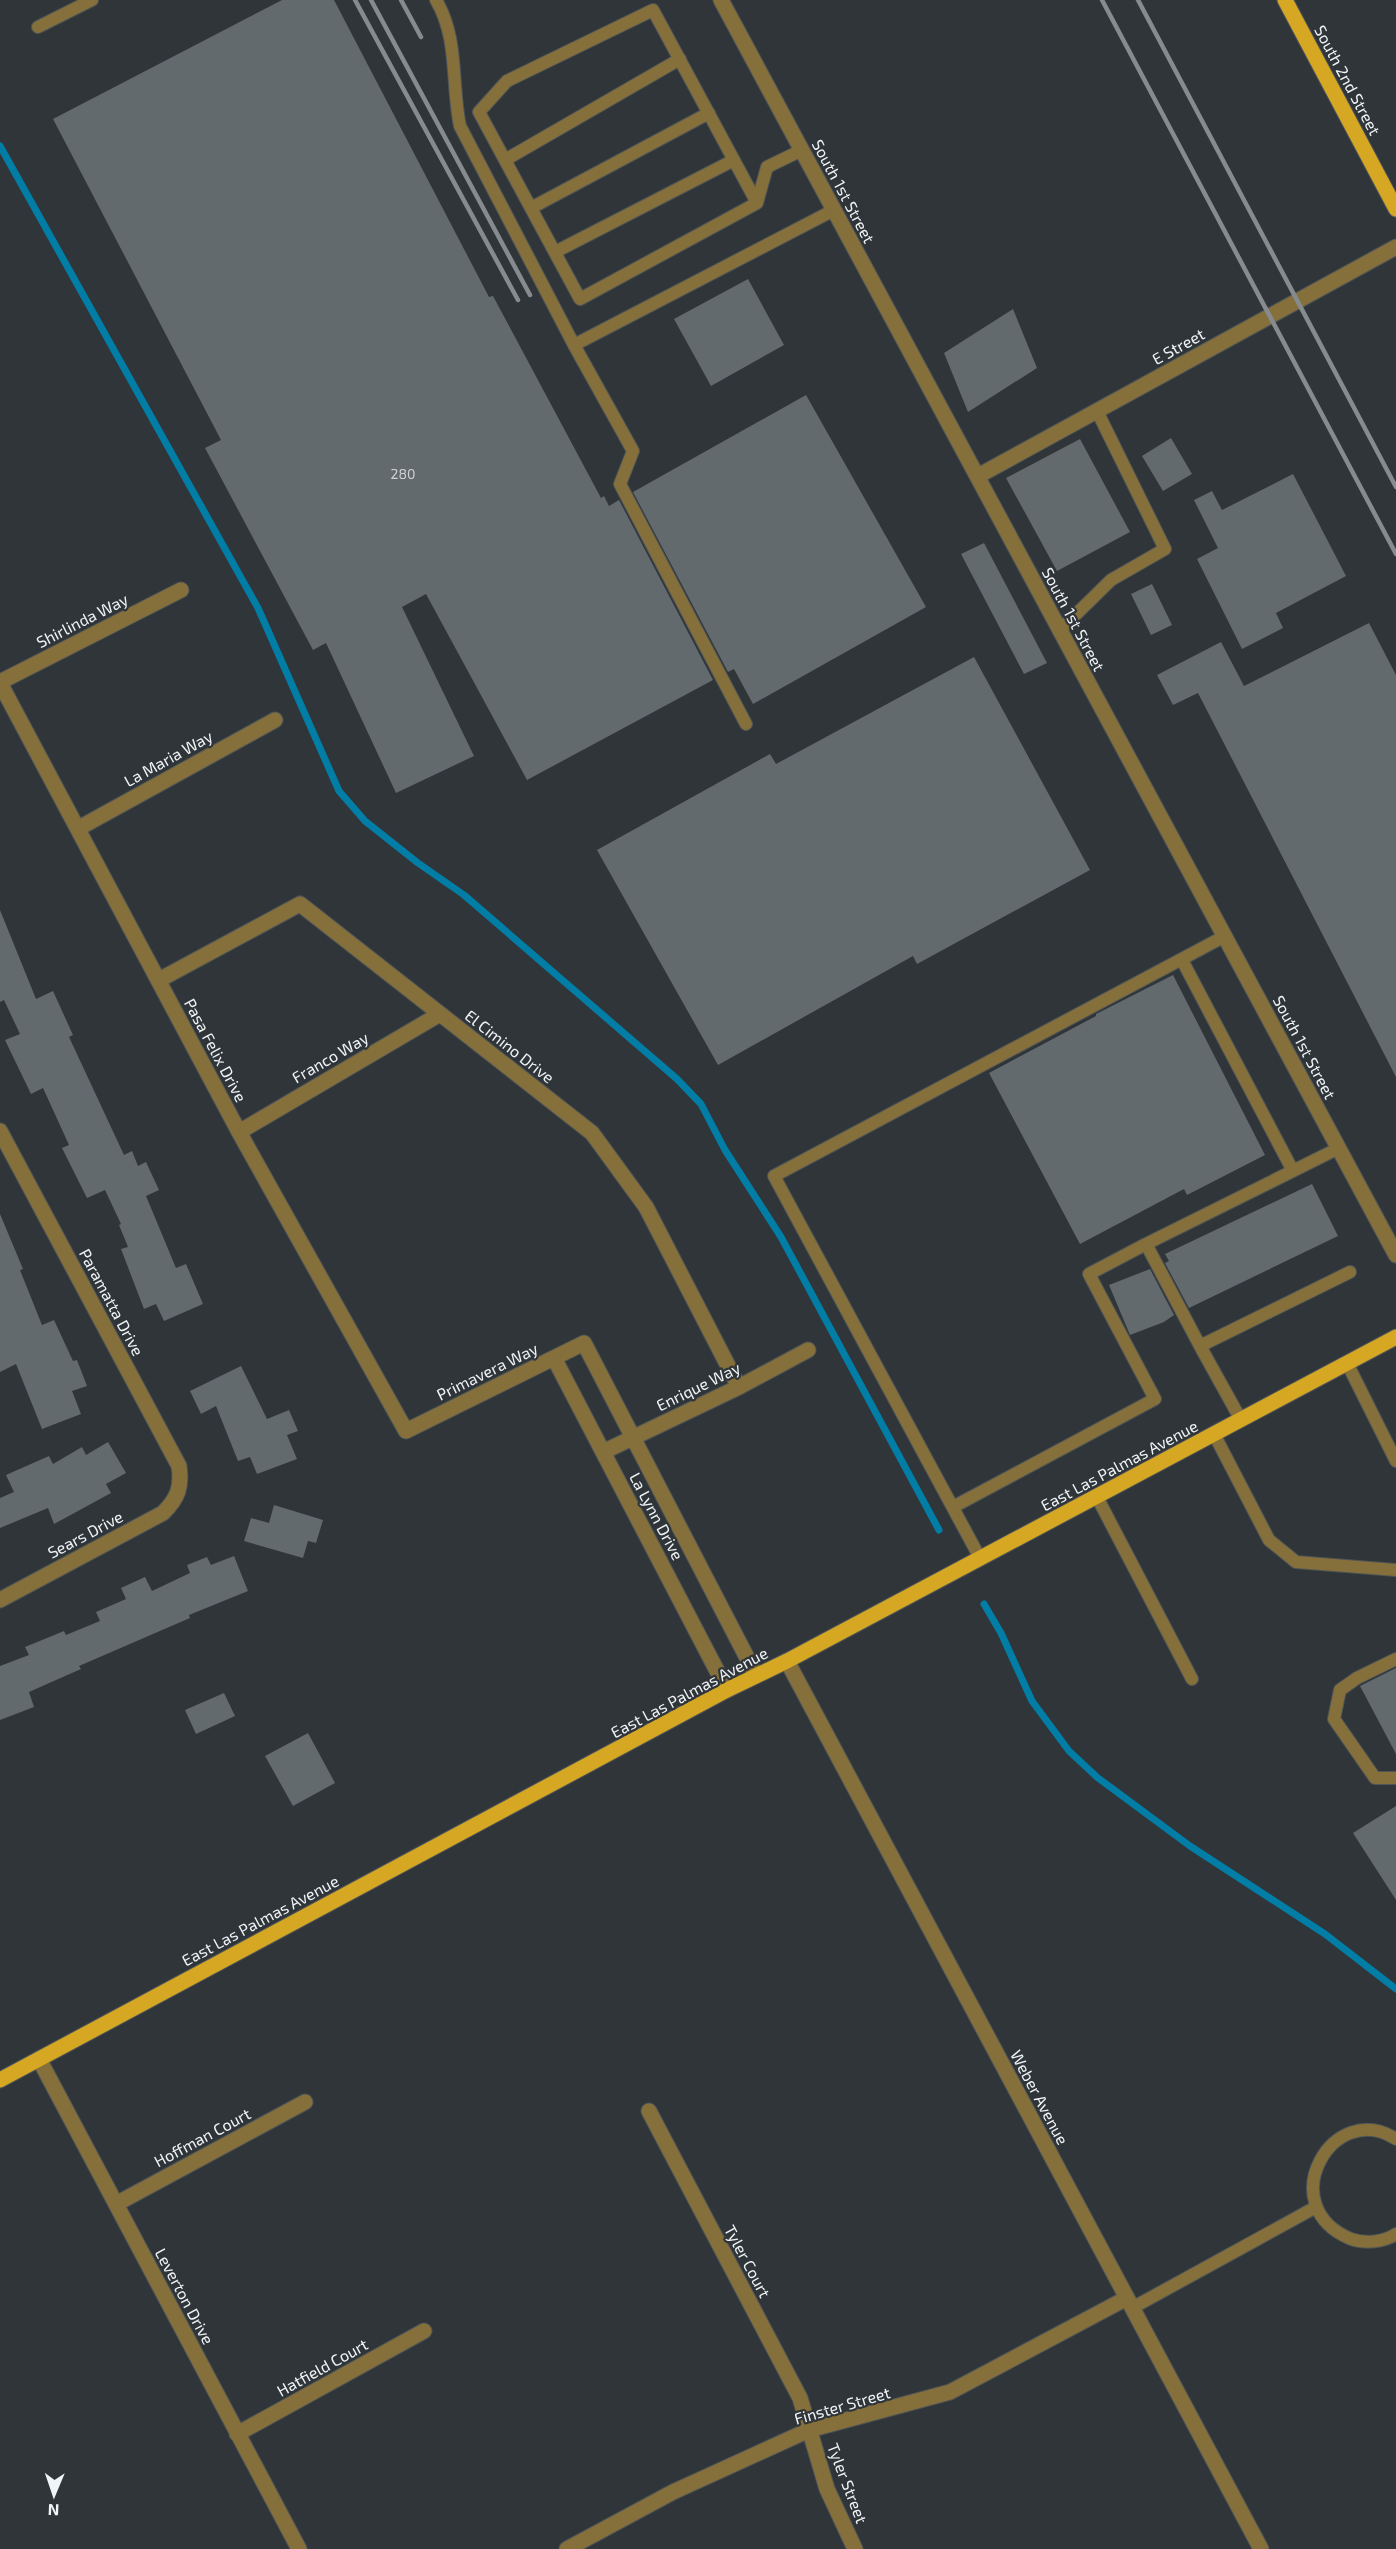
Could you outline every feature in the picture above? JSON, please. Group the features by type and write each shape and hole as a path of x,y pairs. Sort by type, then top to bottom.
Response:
{"main road":[{"name":"South 2nd Street","path":"1285,0 1396,209"},
{"name":"East Las Palmas Avenue","path":"0,2080 727,1690 787,1661 1396,1337"}],"street":[{"name":"South 1st Street","path":"721,0 1396,1255"},
{"name":"E Street","path":"978,476 1396,247"},
{"name":"Shirlinda Way","path":"0,682 181,590"},
{"name":"Pasa Felix Drive","path":"0,682 239,1132 406,1431"},
{"name":"La Maria Way","path":"79,828 275,720"},
{"name":"El Cimino Drive","path":"159,980 300,904 592,1133 646,1207 739,1387"},
{"name":"Franco Way","path":"239,1132 440,1014"},
{"name":"Paramatta Drive","path":"0,1131 179,1466 181,1479 179,1492"},
{"name":"Primavera Way","path":"406,1431 584,1343"},
{"name":"La Lynn Drive","path":"584,1343 756,1675"},
{"name":"Enrique Way","path":"603,1452 739,1387 808,1350"},
{"name":"La Lynn Drive","path":"554,1358 727,1690"},
{"name":"Sears Drive","path":"0,1600 163,1513 175,1502 179,1492"},
{"name":"Weber Avenue","path":"787,1661 1261,2549"},
{"name":"Leverton Drive","path":"39,2060 299,2549"},
{"name":"Hoffman Court","path":"116,2204 305,2102"},
{"name":"Tyler Court","path":"649,2111 800,2398 809,2430"},
{"name":"Finster Street","path":"567,2549 673,2492 809,2430 950,2392 1130,2303"},
{"name":"Hatfield Court","path":"237,2434 424,2331"},
{"name":"Tyler Street","path":"809,2430 827,2489 855,2549"}],"lane":[{"path":"38,27 92,0"},
{"path":"436,0 449,33 455,61 455,102 460,126 574,345 633,451 620,484 746,724"},
{"path":"756,203 653,10 507,81 479,112 580,299 756,203 767,167 802,150"},
{"path":"505,160 680,59"},
{"path":"531,208 709,113"},
{"path":"555,252 734,160"},
{"path":"574,345 834,210"},
{"path":"1060,630 1111,580 1165,549 1097,411"},
{"path":"980,1558 774,1176 1225,936"},
{"path":"1182,960 1293,1171"},
{"path":"953,1508 1155,1399 1089,1274 1339,1148"},
{"path":"1146,1244 1241,1420"},
{"path":"1200,1346 1350,1272"},
{"path":"1347,1363 1396,1461"},
{"path":"1214,1434 1269,1540 1296,1562 1396,1570"},
{"path":"1097,1497 1192,1679"},
{"path":"1396,1659 1357,1678 1340,1690 1334,1719 1375,1778 1396,1778"},
{"path":"1396,2139 1372,2131 1353,2133 1336,2140 1323,2153 1315,2170 1312,2189 1316,2207 1325,2222 1339,2234 1356,2241 1374,2242 1396,2234"},
{"path":"1130,2303 1316,2207"}],"building":[{"path":"282,0 334,0 489,297 493,296 601,498 604,496 609,506 619,500 713,680 527,780 426,594 402,607 474,756 396,793 326,643 313,650 205,448 221,440 53,119"},
{"path":"748,279 784,345 711,386 674,319"},
{"path":"1013,309 1037,368 968,412 944,353"},
{"path":"806,395 926,607 753,704 734,669 728,672 633,492"},
{"path":"1171,438 1192,474 1163,491 1142,456"},
{"path":"1080,439 1130,532 1057,571 1006,478"},
{"path":"1293,474 1346,576 1276,613 1283,628 1242,649 1197,559 1218,548 1194,500 1212,491 1222,510"},
{"path":"984,543 1047,663 1024,674 961,554"},
{"path":"1152,584 1172,625 1151,635 1131,594"},
{"path":"1369,623 1396,675 1396,1077 1198,693 1173,705 1157,675 1221,642 1244,686"},
{"path":"974,657 1090,870 917,964 913,956 718,1065 597,850 770,754 776,764"},
{"path":"0,910 36,999 53,991 73,1035 69,1037 124,1155 132,1151 138,1166 146,1162 159,1190 146,1196 176,1268 186,1264 203,1304 164,1321 156,1304 144,1309 121,1249 128,1247 119,1225 121,1224 105,1190 87,1198 62,1148 69,1145 43,1088 31,1094 5,1040 20,1034 4,1000 0,1002"},
{"path":"1173,975 1265,1155 1187,1195 1184,1189 1080,1244 989,1073"},
{"path":"1312,1184 1338,1236 1189,1308 1165,1263 1169,1261 1165,1254"},
{"path":"0,1214 23,1269 20,1270 42,1325 54,1320 73,1361 77,1360 87,1386 72,1391 81,1414 42,1429 16,1364 0,1372"},
{"path":"1150,1269 1174,1315 1164,1322 1130,1335 1109,1285"},
{"path":"241,1366 267,1419 289,1410 298,1431 287,1435 297,1459 257,1474 250,1457 238,1461 216,1406 201,1414 190,1391"},
{"path":"108,1442 126,1473 106,1484 111,1493 54,1524 48,1508 0,1528 0,1498 14,1492 6,1475 49,1456 53,1464 82,1447 86,1455"},
{"path":"274,1505 323,1520 316,1543 308,1541 303,1558 244,1541 251,1518 269,1523"},
{"path":"234,1556 248,1591 189,1615 190,1618 79,1666 81,1669 29,1692 34,1707 0,1720 0,1666 29,1655 25,1647 64,1631 66,1635 100,1621 96,1612 126,1599 121,1588 145,1577 152,1591 190,1573 187,1565 207,1557 211,1565"},
{"path":"1396,1668 1396,1754 1360,1686"},
{"path":"224,1693 235,1716 196,1734 185,1710"},
{"path":"308,1733 335,1783 293,1806 265,1756"},
{"path":"1396,1806 1396,1900 1353,1833"}],"waterway":[{"path":"0,146 258,608 339,791 365,821 418,863 464,895 677,1079 701,1104 725,1150 781,1237 939,1530"},
{"path":"984,1604 1001,1633 1032,1701 1069,1751 1098,1778 1190,1846 1325,1934 1396,1989"}],"railway":[{"path":"355,0 518,300"},
{"path":"371,0 530,295"},
{"path":"401,0 421,37"},
{"path":"1102,0 1396,554"},
{"path":"1138,0 1396,487"}]}
